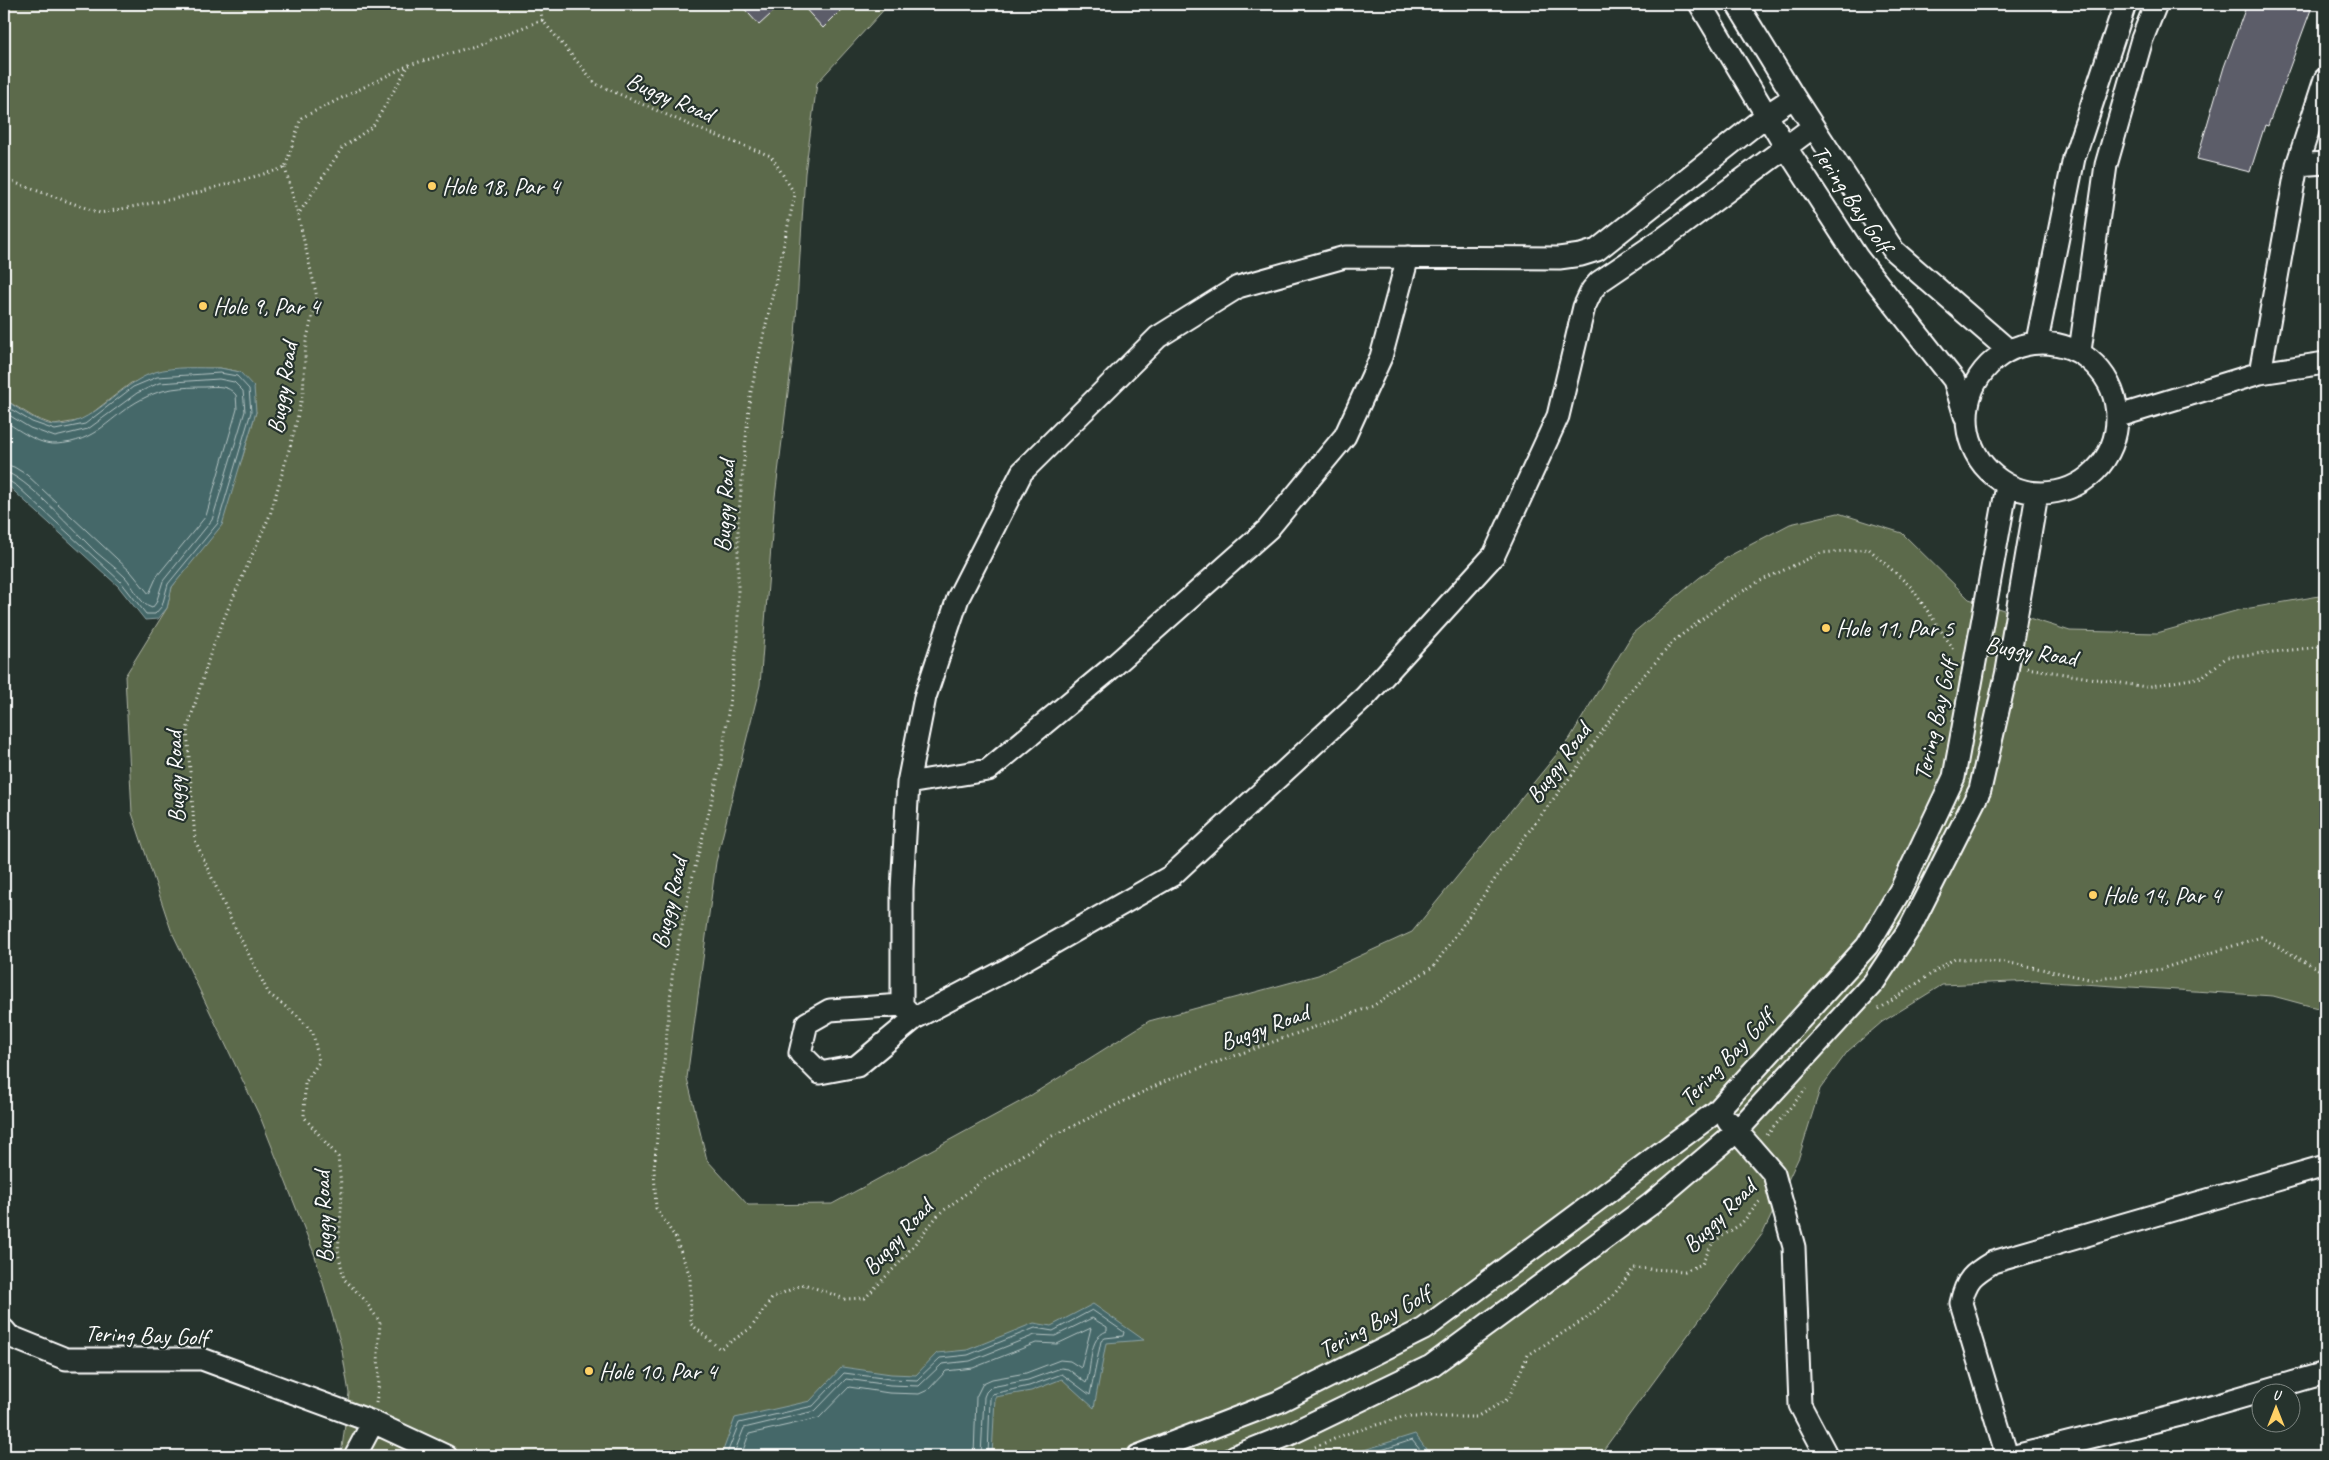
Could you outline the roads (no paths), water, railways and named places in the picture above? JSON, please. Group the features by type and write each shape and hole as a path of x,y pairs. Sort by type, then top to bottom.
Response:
{"street":[{"name":"Tering Bay Golf","path":"1700,4 1785,146 1857,258 1954,380 1976,457 2007,486 2037,494 2078,485 2108,457 2119,416"},
{"name":"Tering Bay Golf","path":"1737,4 1813,127 1894,251 2007,349"},
{"path":"2037,341 2074,158 2125,4"},
{"path":"2080,351 2106,165 2142,40 2156,4"},
{"path":"2260,373 2297,165 2325,78"},
{"path":"908,1012 902,889 908,783 925,697 958,598 1022,472 1158,337 1238,287 1344,258 1559,258 1581,256 1597,250 1767,115 1794,97"},
{"path":"908,1012 830,1010 807,1023 800,1053 820,1072 857,1066 908,1012 1008,969 1171,876 1364,697 1494,555 1558,416 1584,307 1592,290 1599,282 1664,238 1813,127"},
{"path":"2297,165 2325,163"},
{"path":"908,783 988,770 1108,671 1268,529 1344,436 1381,357 1408,258"},
{"path":"1964,416 1976,377 2007,349 2037,341 2080,351 2108,378 2119,416 2260,373 2325,363"},
{"name":"Tering Bay Golf","path":"1138,1456 1278,1402 1424,1329 1718,1111 1867,946 1901,889 1954,777 2007,486"},
{"path":"1235,1456 1288,1435 1431,1366 1651,1204 1737,1131 1874,982 1911,926 1980,790 2008,665 2037,494"},
{"path":"1718,1111 1774,1174 1777,1183 1794,1246 1800,1405 1827,1456"},
{"path":"2006,1456 1960,1303 1964,1286 1974,1273 1993,1262 2325,1166"},
{"name":"Tering Bay Golf","path":"4,1330 9,1336 66,1359 202,1359 373,1422 446,1456"},
{"path":"2015,1456 2180,1415 2325,1373"},
{"path":"355,1456 373,1422"}],"water":[{"path":"179,368 220,368 240,372 254,387 256,412 222,525 172,587 167,608 158,619 145,620 118,586 4,482 4,399 42,422 55,425 68,424 94,412 130,385 155,372"},
{"path":"1093,1304 1144,1340 1106,1343 1094,1408 1062,1379 1031,1391 995,1397 992,1456 721,1456 735,1418 810,1401 842,1367 891,1374 916,1375 937,1353 967,1350 1034,1323 1051,1326"},
{"path":"1415,1434 1431,1456 1345,1456"}],"place":[{"name":"Hole 18, Par 4","path":"432,186"},
{"name":"Hole 9, Par 4","path":"203,306"},
{"name":"Hole 11, Par 5","path":"1826,628"},
{"name":"Hole 14, Par 4","path":"2093,895"},
{"name":"Hole 10, Par 4","path":"589,1371"}]}
